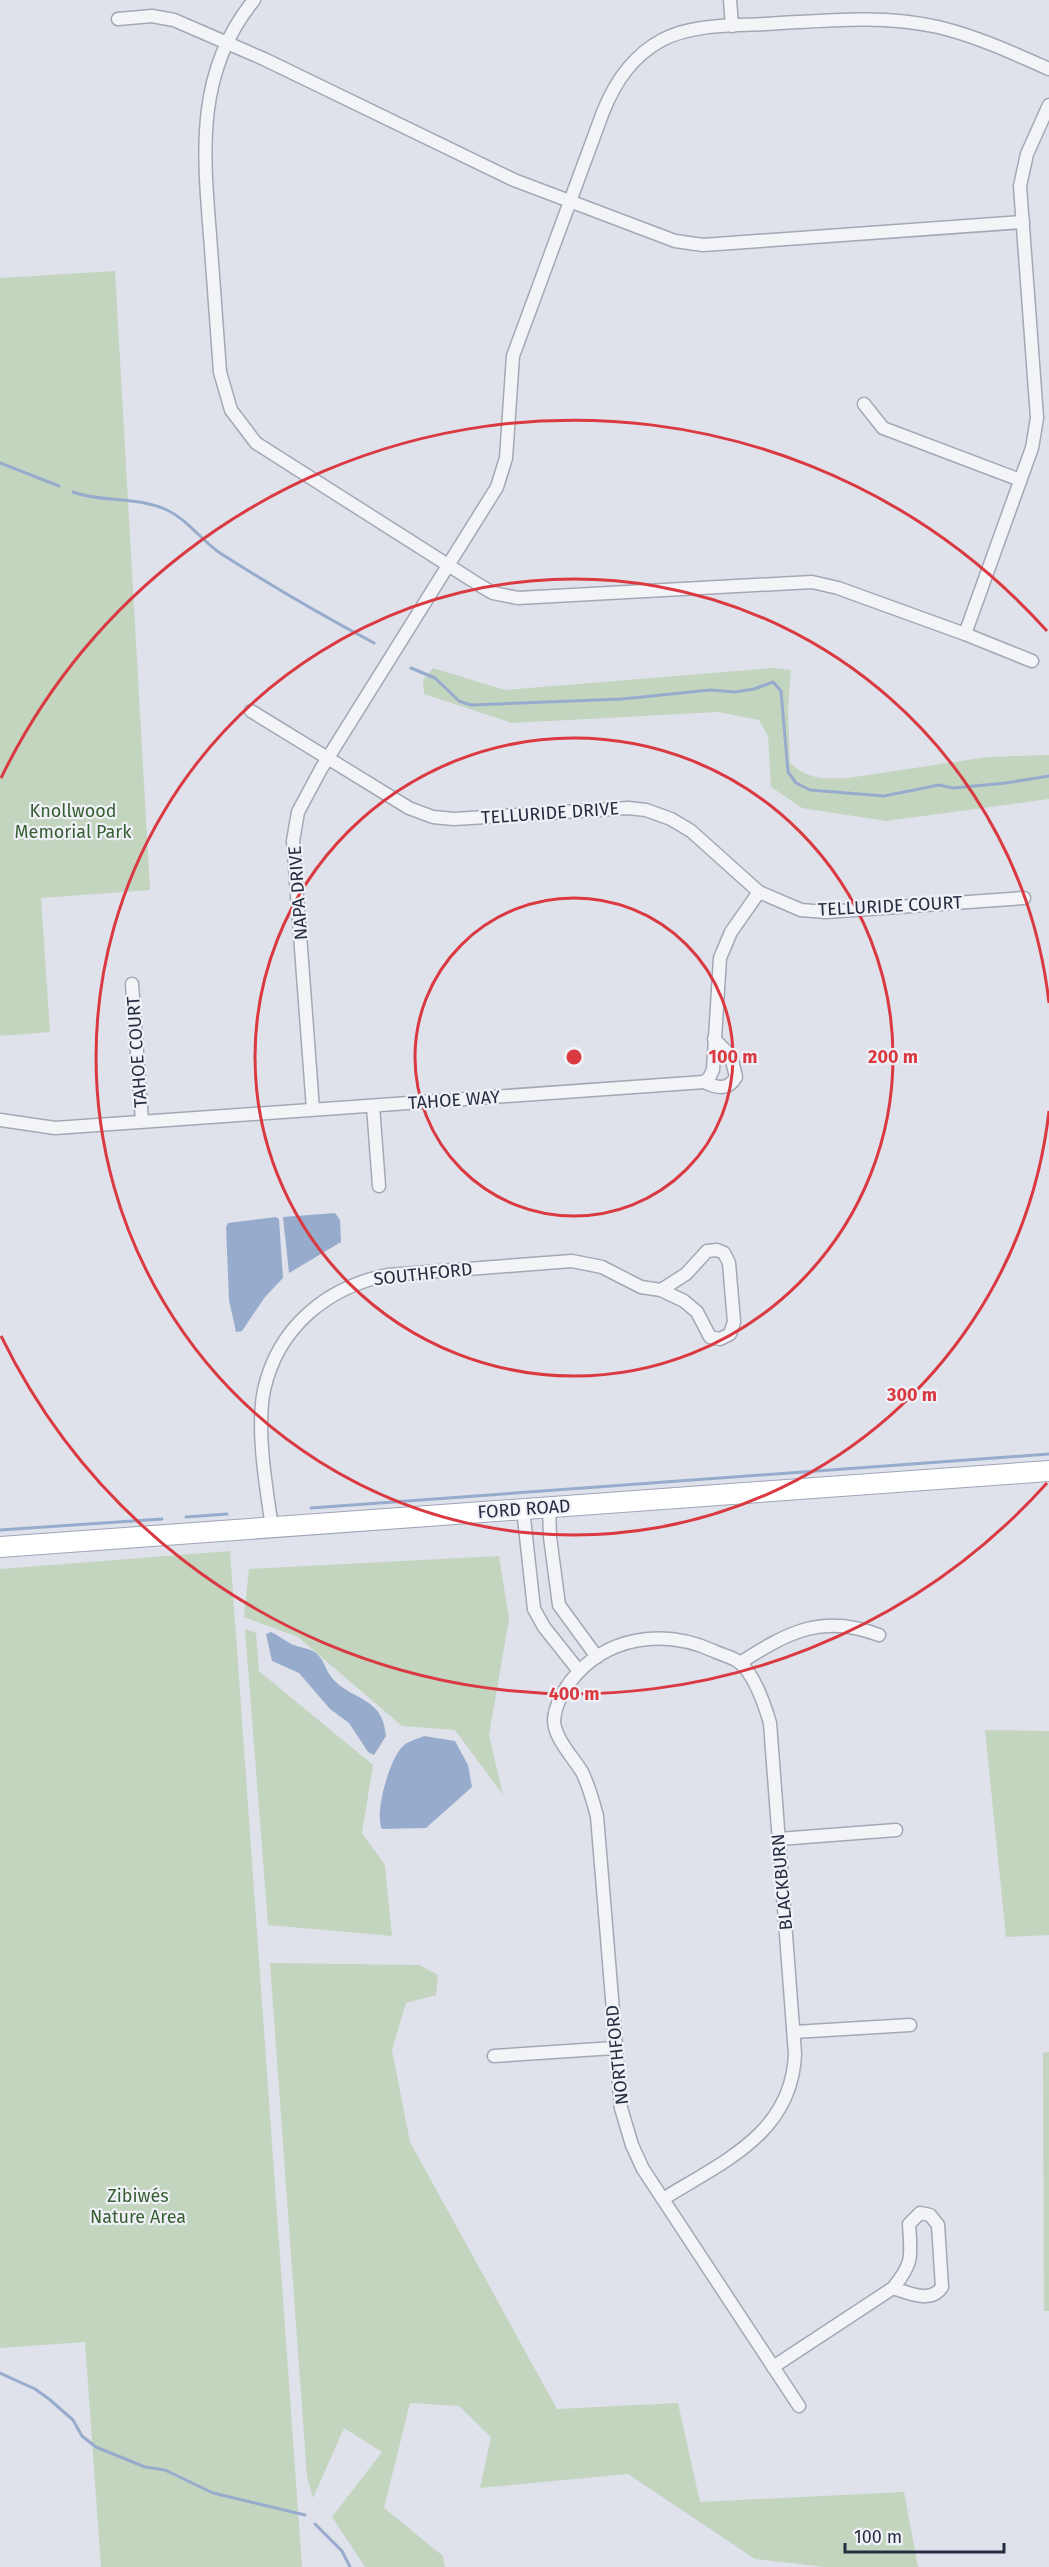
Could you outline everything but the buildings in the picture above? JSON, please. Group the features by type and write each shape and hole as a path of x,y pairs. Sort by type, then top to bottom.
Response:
{"main road":[{"name":"FORD ROAD","path":"0,1547 1049,1471"}],"street":[{"path":"254,0 227,44 213,78 208,101 204,158 220,372 228,403 248,433 269,452 493,592 531,599 801,582 821,583 965,634 1032,661"},
{"path":"730,0 732,27"},
{"path":"118,18 152,16 174,20 514,180 675,241 703,245 1023,222"},
{"name":"NAPA DRIVE","path":"313,1109 293,841 298,812 328,758 491,500 503,470 513,356 611,91 631,64 650,47 674,35 708,28 888,20 939,27 1049,69"},
{"path":"965,634 1032,448 1037,418 1020,186 1023,168 1049,105"},
{"path":"864,405 883,428 1020,480"},
{"name":"TELLURIDE DRIVE","path":"251,711 409,808 433,817 465,818 628,808 646,810 671,819 691,831 759,892"},
{"path":"704,1082 710,1078 713,1070 720,958 730,932 759,892"},
{"name":"TELLURIDE COURT","path":"759,892 801,910 826,912 1024,898"},
{"name":"TAHOE COURT","path":"132,984 142,1121"},
{"name":"TAHOE WAY","path":"0,1120 55,1128 704,1082 726,1088 733,1084 736,1077 731,1056 714,1039"},
{"path":"373,1106 379,1186"},
{"name":"SOUTHFORD","path":"272,1527 264,1452 264,1391 277,1355 290,1332 330,1296 364,1281 388,1275 572,1261 602,1267 641,1287 661,1290 691,1305 710,1337 720,1339 730,1334 734,1322 729,1263 724,1253 717,1250 707,1251 686,1274 661,1290"},
{"path":"549,1507 550,1537 559,1605 597,1657 632,1641 669,1638 693,1641 740,1663 779,1638 824,1624 855,1625 879,1635"},
{"path":"523,1509 534,1609 544,1627 579,1671"},
{"name":"NORTHFORD","path":"597,1657 579,1671 560,1695 554,1721 561,1740 582,1774 597,1816 614,2048 621,2108 628,2134 643,2169 799,2406"},
{"name":"BLACKBURN","path":"663,2199 741,2151 778,2114 789,2092 793,2077 794,2032 771,1723 763,1699 740,1663"},
{"path":"779,1839 896,1830"},
{"path":"794,2032 909,2025"},
{"path":"494,2056 614,2048"},
{"path":"773,2367 894,2288 908,2270 910,2262 909,2224 911,2219 920,2213 930,2215 938,2225 942,2287 934,2296 928,2297 894,2288"}],"green space":[{"name":"Knollwood Memorial Park","path":"115,271 150,890 41,898 50,1032 0,1036 0,278"},
{"path":"433,668 505,690 773,668 791,670 788,709 790,763 804,773 823,778 848,778 988,757 1049,755 1049,799 886,821 802,808 771,787 768,736 759,720 718,712 512,723 424,694 423,680"},
{"name":"Zibiwés Nature Area","path":"230,1551 302,2567 101,2567 85,2342 0,2348 0,1569"},
{"path":"499,1556 509,1619 489,1735 503,1795 455,1730 402,1726 298,1637 244,1617 249,1569"},
{"path":"245,1629 256,1633 259,1671 373,1765 362,1833 385,1865 392,1936 268,1925"},
{"path":"985,1730 1049,1731 1049,1935 1006,1937"},
{"path":"270,1963 419,1965 438,1975 436,1995 406,2003 392,2050 410,2142 557,2409 678,2403 700,2502 904,2492 918,2567 825,2567 755,2559 628,2474 480,2488 491,2437 459,2406 410,2403 384,2508 443,2556 445,2567 365,2567 332,2517 382,2452 344,2428 313,2498 307,2477"},
{"path":"1049,2052 1049,2311 1044,2311 1043,2053"}],"water":[{"path":"335,1213 340,1220 341,1242 289,1273 283,1217"},
{"path":"276,1217 279,1219 283,1278 265,1297 242,1331 236,1332 229,1300 226,1227 228,1223"},
{"path":"271,1632 291,1644 317,1654 332,1678 373,1706 379,1713 384,1723 386,1736 374,1755 368,1752 349,1723 330,1709 299,1673 272,1661 266,1634"},
{"path":"424,1736 455,1741 468,1765 472,1787 426,1828 382,1829 381,1800 392,1763 404,1745"}],"waterway":[{"path":"0,463 59,486"},
{"path":"73,492 144,503 175,514 220,553 296,600 374,643"},
{"path":"411,668 435,678 459,701 471,705 622,699 710,690 735,692 754,689 773,682 781,691 788,772 796,783 810,790 884,796 939,785 953,788 1049,776"},
{"path":"311,1508 1049,1454"},
{"path":"186,1517 227,1514"},
{"path":"0,1530 162,1519"},
{"path":"0,2373 35,2389 49,2399 73,2420 82,2436 96,2447 145,2467 165,2470 213,2493 305,2515"},
{"path":"315,2524 342,2551 350,2567"}]}
